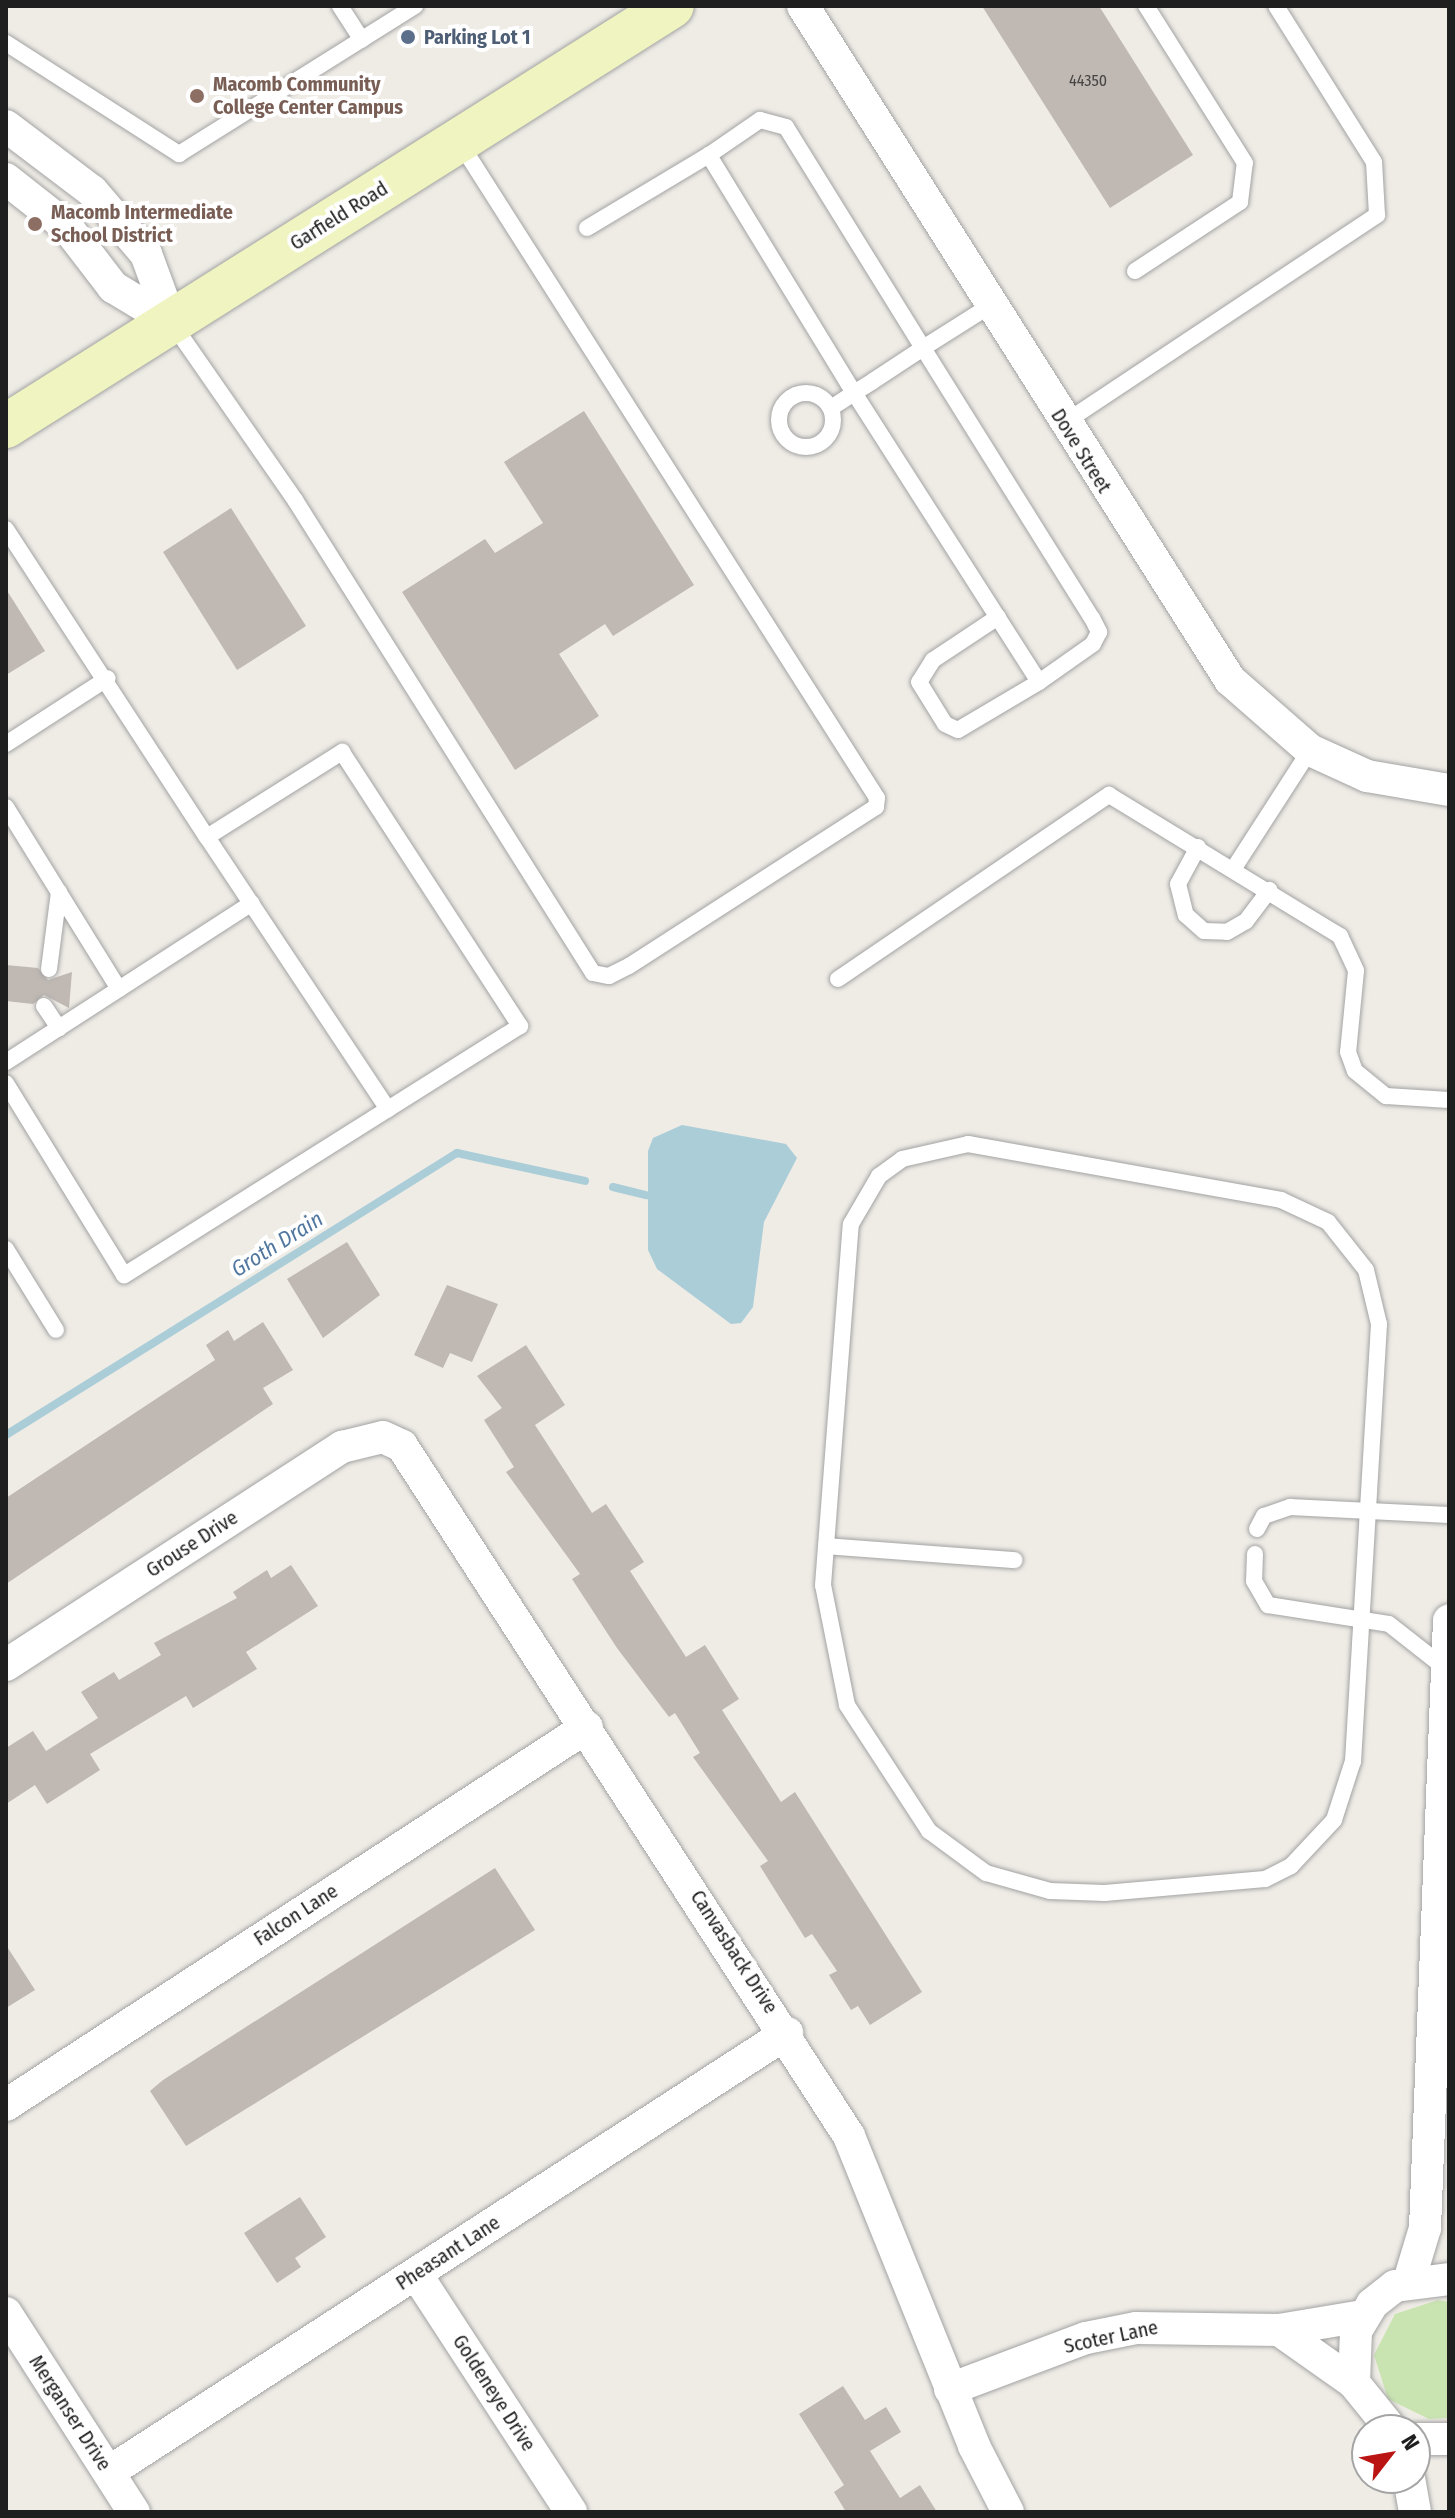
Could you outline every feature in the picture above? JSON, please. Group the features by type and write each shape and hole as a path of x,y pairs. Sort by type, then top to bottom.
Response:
{"main road":[{"name":"Garfield Road","path":"6,426 672,6"}],"street":[{"name":"Dove Street","path":"803,6 1203,644 1262,713 1310,750 1367,776 1449,790"},
{"path":"6,126 92,191 146,254 171,322"},
{"path":"6,179 67,227 113,287 171,322"},
{"name":"Grouse Drive","path":"6,1665 342,1447 383,1437"},
{"name":"Canvasback Drive","path":"383,1437 418,1466 787,2033 870,2181 950,2389 1008,2512"},
{"path":"1409,2281 1425,2228 1449,1620"},
{"name":"Falcon Lane","path":"6,2105 587,1727"},
{"name":"Pheasant Lane","path":"109,2472 787,2033"},
{"name":"Goldeneye Drive","path":"416,2274 571,2512"},
{"path":"1354,2383 1352,2348 1363,2316 1409,2281 1449,2279"},
{"name":"Merganser Drive","path":"6,2313 134,2512"},
{"name":"Scoter Lane","path":"950,2389 1086,2338 1136,2328 1279,2330 1363,2316"},
{"path":"1279,2330 1354,2383 1379,2414"}],"lane":[{"path":"340,6 362,40"},
{"path":"6,43 179,154 415,6"},
{"path":"1135,271 1240,202 1245,163 1146,6"},
{"path":"1064,424 1377,215 1374,162 1276,6"},
{"path":"587,228 709,155 760,120 786,127 1099,632 1039,682 958,730 945,724 919,682 933,660 998,617"},
{"path":"171,322 295,500 593,973 609,976 629,966 876,807 877,798 459,141"},
{"path":"709,155 854,393 1039,682"},
{"path":"831,408 991,305"},
{"path":"6,529 108,678 207,837 388,1109"},
{"path":"6,744 108,678"},
{"path":"1234,868 1310,750"},
{"path":"6,1083 124,1275 520,1026 342,752 207,837"},
{"path":"838,979 1109,795 1269,890 1353,951 1348,1052 1368,1087 1386,1096 1449,1100"},
{"path":"6,807 119,989"},
{"path":"1198,847 1178,884 1186,915 1204,931 1227,932 1246,921 1269,890"},
{"path":"49,969 59,892"},
{"path":"6,1062 252,903"},
{"path":"44,1006 59,1028"},
{"path":"968,1144 1281,1200 1328,1222 1366,1270 1379,1324 1364,1511 1344,1794 1334,1820 1291,1866 1237,1885 1050,1891 986,1873 958,1856 929,1831 865,1741 834,1669 826,1546 851,1224 879,1176 902,1159 968,1144"},
{"path":"6,1249 56,1330"},
{"path":"1257,1529 1264,1516 1290,1507 1449,1515"},
{"path":"826,1546 1014,1560"},
{"path":"1255,1554 1254,1581 1268,1605 1359,1615 1389,1624 1446,1670"}],"green space":[{"path":"1438,2300 1449,2302 1449,2418 1431,2419 1431,2414 1419,2414 1388,2399 1374,2355 1395,2314"}],"water":[{"path":"682,1125 786,1144 797,1158 764,1222 753,1307 741,1323 731,1324 657,1269 648,1250 648,1151 653,1138"}],"building":[{"path":"982,6 1099,6 1193,155 1110,208"},
{"path":"584,411 694,585 613,636 605,624 559,654 599,716 515,770 402,592 485,539 495,553 543,523 504,462"},
{"path":"231,508 306,626 237,670 163,552"},
{"path":"6,589 45,651 6,675"},
{"path":"6,965 38,968 48,980 72,972 69,1008 44,995 33,1004 6,1001"},
{"path":"347,1242 380,1295 323,1338 287,1279"},
{"path":"447,1285 498,1304 472,1362 450,1353 443,1368 414,1355"},
{"path":"263,1322 293,1370 263,1388 273,1404 6,1584 6,1498 215,1360 206,1345 228,1330 234,1341"},
{"path":"526,1345 565,1405 535,1425 592,1513 606,1504 644,1562 630,1571 686,1657 705,1645 739,1699 722,1710 781,1802 795,1792 922,1992 870,2025 858,2006 851,2010 829,1975 837,1971 812,1934 805,1938 760,1866 768,1861 693,1757 700,1753 675,1713 669,1717 617,1648 572,1579 580,1574 506,1472 514,1467 484,1420 502,1408 477,1376"},
{"path":"291,1565 318,1606 246,1652 257,1669 193,1708 186,1696 90,1754 100,1770 47,1804 35,1785 6,1804 6,1748 33,1731 46,1751 98,1718 81,1692 114,1672 119,1680 161,1655 154,1643 237,1598 233,1592 267,1570 271,1578"},
{"path":"495,1868 535,1930 186,2146 150,2091"},
{"path":"6,1945 35,1990 6,2008"},
{"path":"300,2197 326,2237 295,2258 301,2267 277,2283 244,2233"},
{"path":"843,2386 865,2420 886,2407 901,2432 870,2451 900,2498 920,2485 937,2512 846,2512 834,2492 844,2485 799,2414"}],"waterway":[{"name":"Groth Drain","path":"6,1435 457,1153 585,1181"},
{"name":"Groth Drain","path":"613,1187 646,1195"}],"place":[{"name":"Parking Lot 1","path":"408,37"},
{"name":"Macomb Community College Center Campus","path":"197,96"},
{"name":"Macomb Intermediate School District","path":"35,224"}]}
